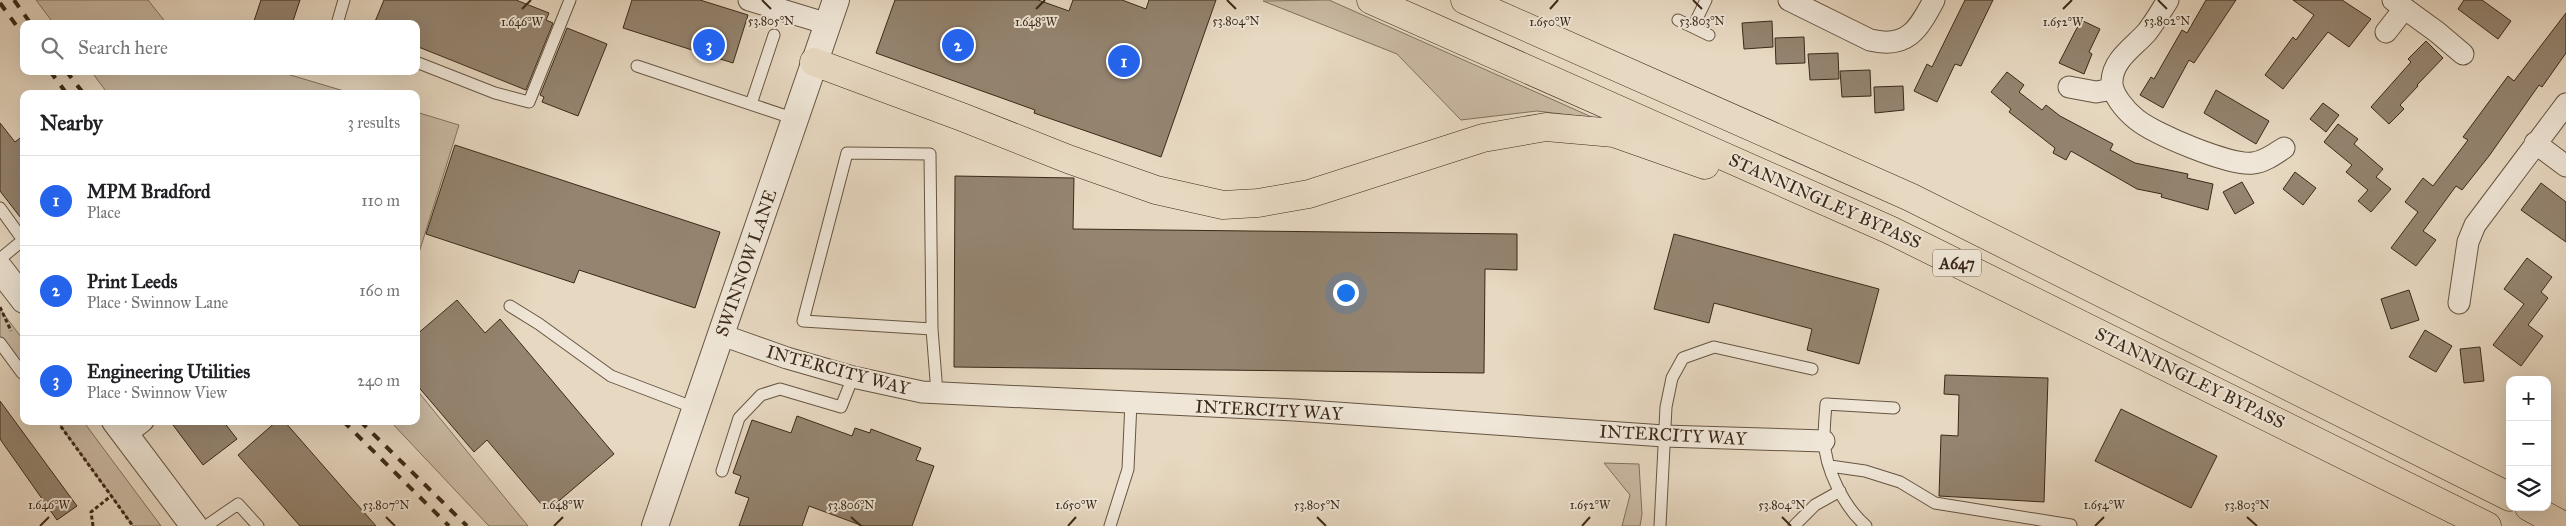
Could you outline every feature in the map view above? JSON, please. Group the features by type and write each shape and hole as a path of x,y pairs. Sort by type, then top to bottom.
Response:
{"highway":[{"name":"STANNINGLEY BYPASS","path":"1371,0 1890,230 2487,526"},
{"name":"STANNINGLEY BYPASS","path":"1465,0 1910,196 2506,495"},
{"path":"814,62 1121,178 1156,190 1223,204 1258,203 1309,194 1483,138 1546,127 1614,133 1890,230"},
{"path":"2536,511 2564,526"}],"street":[{"path":"749,0 832,12"},
{"path":"1789,0 1870,40 1885,44 1898,42 1912,34 1923,21 1934,0"},
{"path":"2168,0 2146,33 2122,56 2112,80 2113,89 2121,103 2136,119 2165,136 2230,160 2253,163 2270,157 2284,148"},
{"path":"2386,32 2398,4 2437,32 2463,54"},
{"name":"SWINNOW LANE","path":"655,526 832,12"},
{"path":"2069,87 2096,92 2113,89"},
{"path":"2459,303 2468,242 2475,226 2535,143 2566,104"},
{"path":"2535,143 2566,166"},
{"path":"0,268 20,295"},
{"name":"INTERCITY WAY","path":"722,335 787,358 853,377 922,392 1294,410 1664,436 1824,441"},
{"path":"128,426 194,526"}],"lane":[{"path":"338,20 344,0"},
{"path":"420,64 495,93 529,102 570,0"},
{"path":"1693,28 1706,0"},
{"path":"1678,20 1709,35"},
{"path":"751,104 774,35"},
{"path":"637,66 795,119"},
{"path":"932,329 803,321 847,153 930,154 932,329 937,393"},
{"path":"0,208 20,236"},
{"path":"0,259 20,242"},
{"path":"510,306 539,324 611,376 695,408"},
{"path":"0,343 20,370"},
{"path":"1660,526 1666,407 1672,378 1683,358 1714,347 1812,369"},
{"path":"722,471 739,418 761,395 780,390 841,407 853,377"},
{"path":"1110,526 1128,469 1131,402"},
{"path":"1866,526 1852,514 1830,466 1824,441 1826,404 1894,408"},
{"path":"1830,466 1865,471 1900,482 1935,503 2071,525"},
{"path":"1794,526 1815,505 1840,491"},
{"path":"206,526 238,504 258,526"}],"path":[{"path":"0,307 6,325 17,339"},
{"path":"60,425 133,526"},
{"path":"93,526 91,512 112,496"}],"shaded area":[{"path":"36,0 148,0 164,20 51,20"},
{"path":"1329,0 1594,118 1537,111 1461,120 1397,54 1263,1"},
{"path":"94,75 290,75 341,90 105,90"},
{"path":"420,113 459,125 420,249"},
{"path":"0,309 20,336 20,370 0,343"},
{"path":"420,394 528,526 489,526 394,425 420,425"},
{"path":"60,425 86,425 161,526 133,526"},
{"path":"1604,463 1639,464 1642,514 1640,526 1622,526 1630,495"}],"building":[{"path":"261,0 300,0 293,20 254,20"},
{"path":"384,0 516,0 549,13 546,20 553,23 526,90 420,48 420,20 376,20"},
{"path":"632,0 700,0 748,15 733,63 623,28"},
{"path":"895,0 1038,0 1069,11 1073,0 1122,0 1146,9 1149,0 1216,0 1161,157 1034,113 1035,110 876,53"},
{"path":"1965,0 1993,0 1961,66 1955,64 1937,102 1914,91 1927,64 1932,67"},
{"path":"2206,0 2236,0 2194,63 2189,60 2163,108 2140,95 2151,77 2154,79 2182,30 2187,33"},
{"path":"2293,0 2342,0 2371,19 2349,47 2328,32 2283,89 2265,75 2293,37 2296,40 2314,15"},
{"path":"2464,0 2482,0 2511,21 2498,39 2458,9"},
{"path":"2566,13 2566,53 2542,87 2539,85 2489,156 2462,190 2456,186 2423,231 2436,240 2416,266 2391,248 2418,212 2405,202 2423,178 2433,186 2468,140 2463,137 2508,76 2514,81"},
{"path":"2081,20 2100,29 2089,52 2092,54 2084,74 2059,63"},
{"path":"1772,21 1773,47 1744,49 1742,23"},
{"path":"567,28 607,44 578,116 542,102 544,97 540,95"},
{"path":"1804,37 1805,63 1776,64 1775,38"},
{"path":"2426,41 2443,58 2400,105 2404,109 2389,124 2371,107 2411,62 2408,59"},
{"path":"1838,53 1839,79 1810,80 1808,54"},
{"path":"1870,70 1871,96 1842,97 1840,71"},
{"path":"2007,72 2024,85 2019,92 2042,110 2046,105 2060,116 2113,144 2110,150 2135,163 2188,174 2187,178 2213,184 2208,210 2161,197 2162,194 2137,189 2071,151 2066,160 2053,153 2055,148 2009,112 2011,109 1991,92"},
{"path":"1903,86 1904,110 1875,113 1874,87"},
{"path":"2216,90 2269,121 2256,144 2204,113"},
{"path":"2323,103 2339,115 2326,132 2310,119"},
{"path":"0,123 15,142 20,138 20,217 0,191"},
{"path":"2338,124 2358,139 2354,144 2383,169 2376,177 2391,189 2371,212 2358,201 2368,190 2346,172 2352,165 2324,142"},
{"path":"455,145 720,232 695,308 579,270 574,283 426,234"},
{"path":"2295,172 2316,188 2303,205 2283,189"},
{"path":"955,176 1074,178 1073,229 1517,234 1517,270 1485,269 1484,373 954,367"},
{"path":"2242,182 2254,203 2235,214 2223,192"},
{"path":"2541,183 2566,202 2566,242 2521,210"},
{"path":"1674,234 1879,289 1859,364 1807,350 1812,329 1714,303 1709,323 1654,309"},
{"path":"2527,258 2552,277 2541,292 2548,298 2528,325 2543,336 2521,366 2493,345 2524,304 2504,289"},
{"path":"2409,290 2419,320 2391,329 2381,299"},
{"path":"457,300 485,333 500,319 614,454 547,511 487,440 474,452 420,389 420,332"},
{"path":"2425,330 2452,346 2436,372 2409,357"},
{"path":"2480,347 2484,381 2464,383 2460,349"},
{"path":"1945,375 2048,378 2044,502 1939,496 1941,435 1958,436 1959,395 1944,394"},
{"path":"0,401 77,506 57,520 0,439"},
{"path":"2121,409 2217,456 2191,508 2095,461"},
{"path":"797,416 852,436 855,428 870,433 871,429 921,448 916,460 934,466 912,526 863,526 809,506 802,526 739,526 749,498 735,493 741,476 733,473 752,420 791,433"},
{"path":"173,425 226,425 237,439 203,465"},
{"path":"272,425 288,425 376,526 300,526 238,455"}],"railway":[{"path":"14,0 28,20"},
{"path":"0,3 20,30"},
{"path":"53,75 64,90"},
{"path":"69,75 81,90"},
{"path":"347,425 449,526"},
{"path":"364,425 467,526"}],"place":[{"name":"Engineering Utilities","path":"709,45"},
{"name":"Print Leeds","path":"958,45"},
{"name":"MPM Bradford","path":"1124,61"}]}
